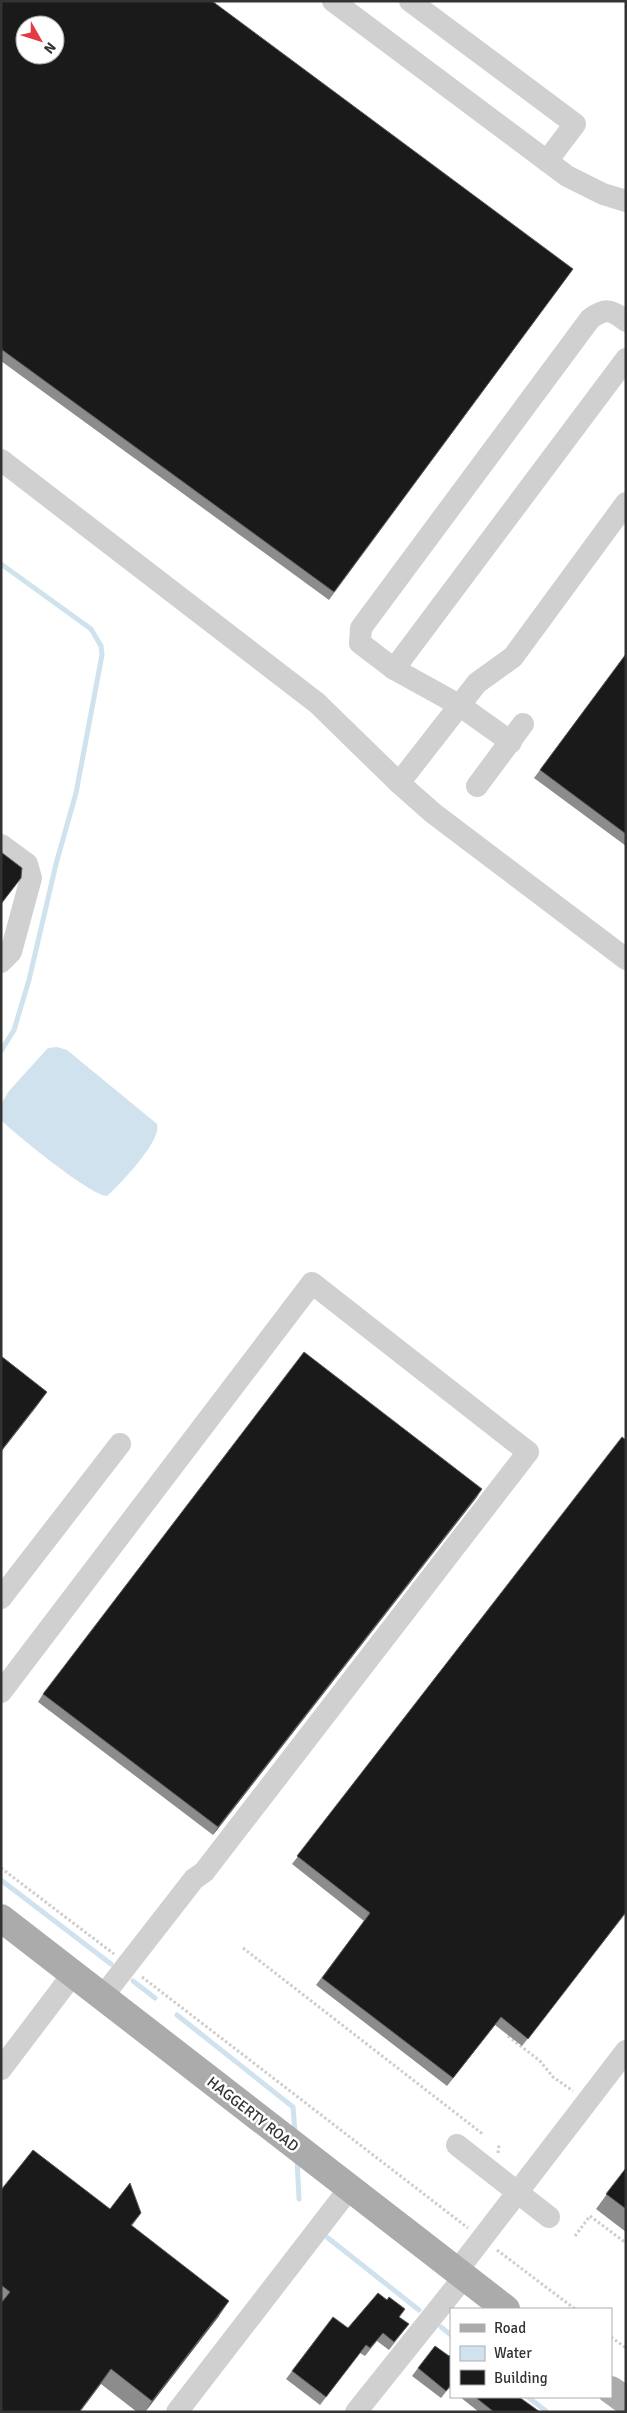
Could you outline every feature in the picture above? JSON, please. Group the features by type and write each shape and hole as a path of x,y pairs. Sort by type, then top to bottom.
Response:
{"main road":[{"name":"HAGGERTY ROAD","path":"1,1918 505,2308"},
{"path":"612,2391 626,2401"}],"lane":[{"path":"333,1 567,176 603,194 626,201"},
{"path":"410,1 575,124 547,161"},
{"path":"477,786 517,733 459,705 394,668 360,643 361,628 590,319 600,311 614,312 626,321"},
{"path":"394,668 626,359"},
{"path":"1,460 317,703 399,783 504,869 626,959"},
{"path":"399,783 477,683 513,658 626,502"},
{"path":"1,845 27,864 31,878 13,945 10,952 1,962"},
{"path":"1,1692 312,1284 528,1452 204,1872 194,1879 103,1996"},
{"path":"1,1598 120,1444"},
{"path":"1,2069 73,1974"},
{"path":"356,2412 460,2274 518,2192 626,2052"},
{"path":"457,2145 549,2217"},
{"path":"178,2412 349,2188"}],"path":[{"path":"1,1868 470,2229"},
{"path":"243,1948 484,2135"},
{"path":"508,2036 540,2061 553,2077 575,2093"},
{"path":"575,2236 590,2216 626,2243"},
{"path":"498,2250 574,2308"},
{"path":"612,2337 626,2348"}],"water":[{"path":"57,1047 67,1050 157,1124 157,1132 147,1151 107,1196 98,1193 70,1176 1,1120 1,1104 9,1091 48,1048"}],"building":[{"path":"1,1 212,1 573,269 334,592 1,349"},
{"path":"626,654 626,834 540,770"},
{"path":"1,852 22,868 21,878 1,904"},
{"path":"304,1352 482,1489 218,1827 43,1694"},
{"path":"1,1356 47,1392 1,1451"},
{"path":"622,1437 626,1440 626,1912 528,2039 501,2017 453,2078 322,1978 370,1913 297,1856"},
{"path":"33,2150 110,2209 130,2183 141,2213 131,2225 229,2301 152,2401 111,2369 79,2412 1,2412 1,2303 10,2292 1,2285 1,2190"},
{"path":"626,2168 626,2209 606,2194"},
{"path":"378,2293 387,2300 389,2297 405,2309 399,2317 409,2324 394,2342 383,2333 370,2348 366,2345 326,2397 292,2371 333,2317 348,2328"},
{"path":"435,2346 450,2355 450,2386 446,2391 418,2368"},
{"path":"476,2398 520,2398 540,2412 494,2412"}],"waterway":[{"path":"1,564 91,629 101,646 102,655 76,793 56,864 29,980 14,1030 1,1051"},
{"path":"1,1880 111,1964"},
{"path":"133,1981 155,1998"},
{"path":"177,2015 293,2107 295,2133"},
{"path":"297,2159 299,2199"},
{"path":"328,2238 419,2310"},
{"path":"441,2327 450,2334"},
{"path":"529,2398 547,2412"}]}
